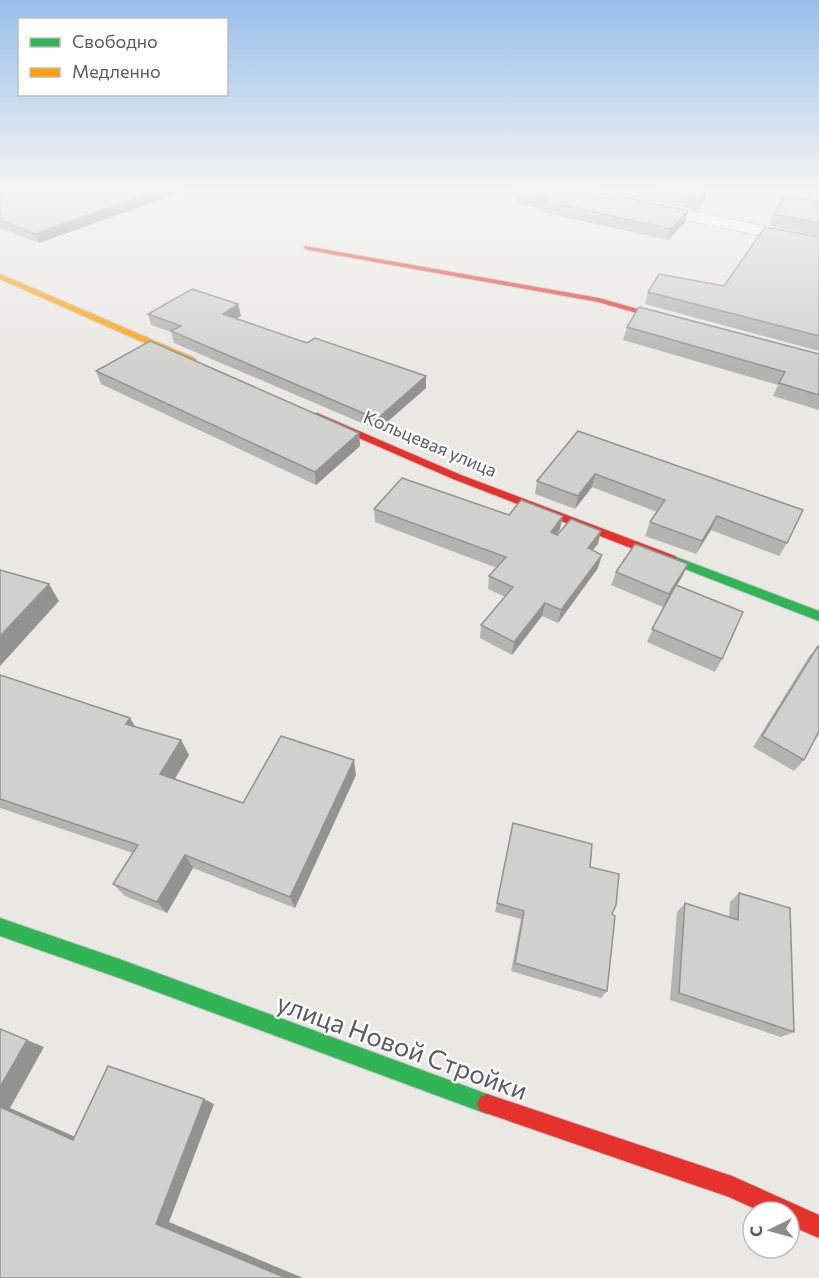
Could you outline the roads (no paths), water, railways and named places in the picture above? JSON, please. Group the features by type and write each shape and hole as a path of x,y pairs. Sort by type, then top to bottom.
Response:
{"street":[{"path":"317,250 599,300 695,326"},
{"path":"0,276 207,367"},
{"name":"Кольцевая улица","path":"305,410 457,477 819,616"},
{"name":"улица Новой Стройки","path":"0,927 88,956 389,1070 732,1187 760,1200"},
{"name":"улица Новой Стройки","path":"801,1219 819,1227"}]}
